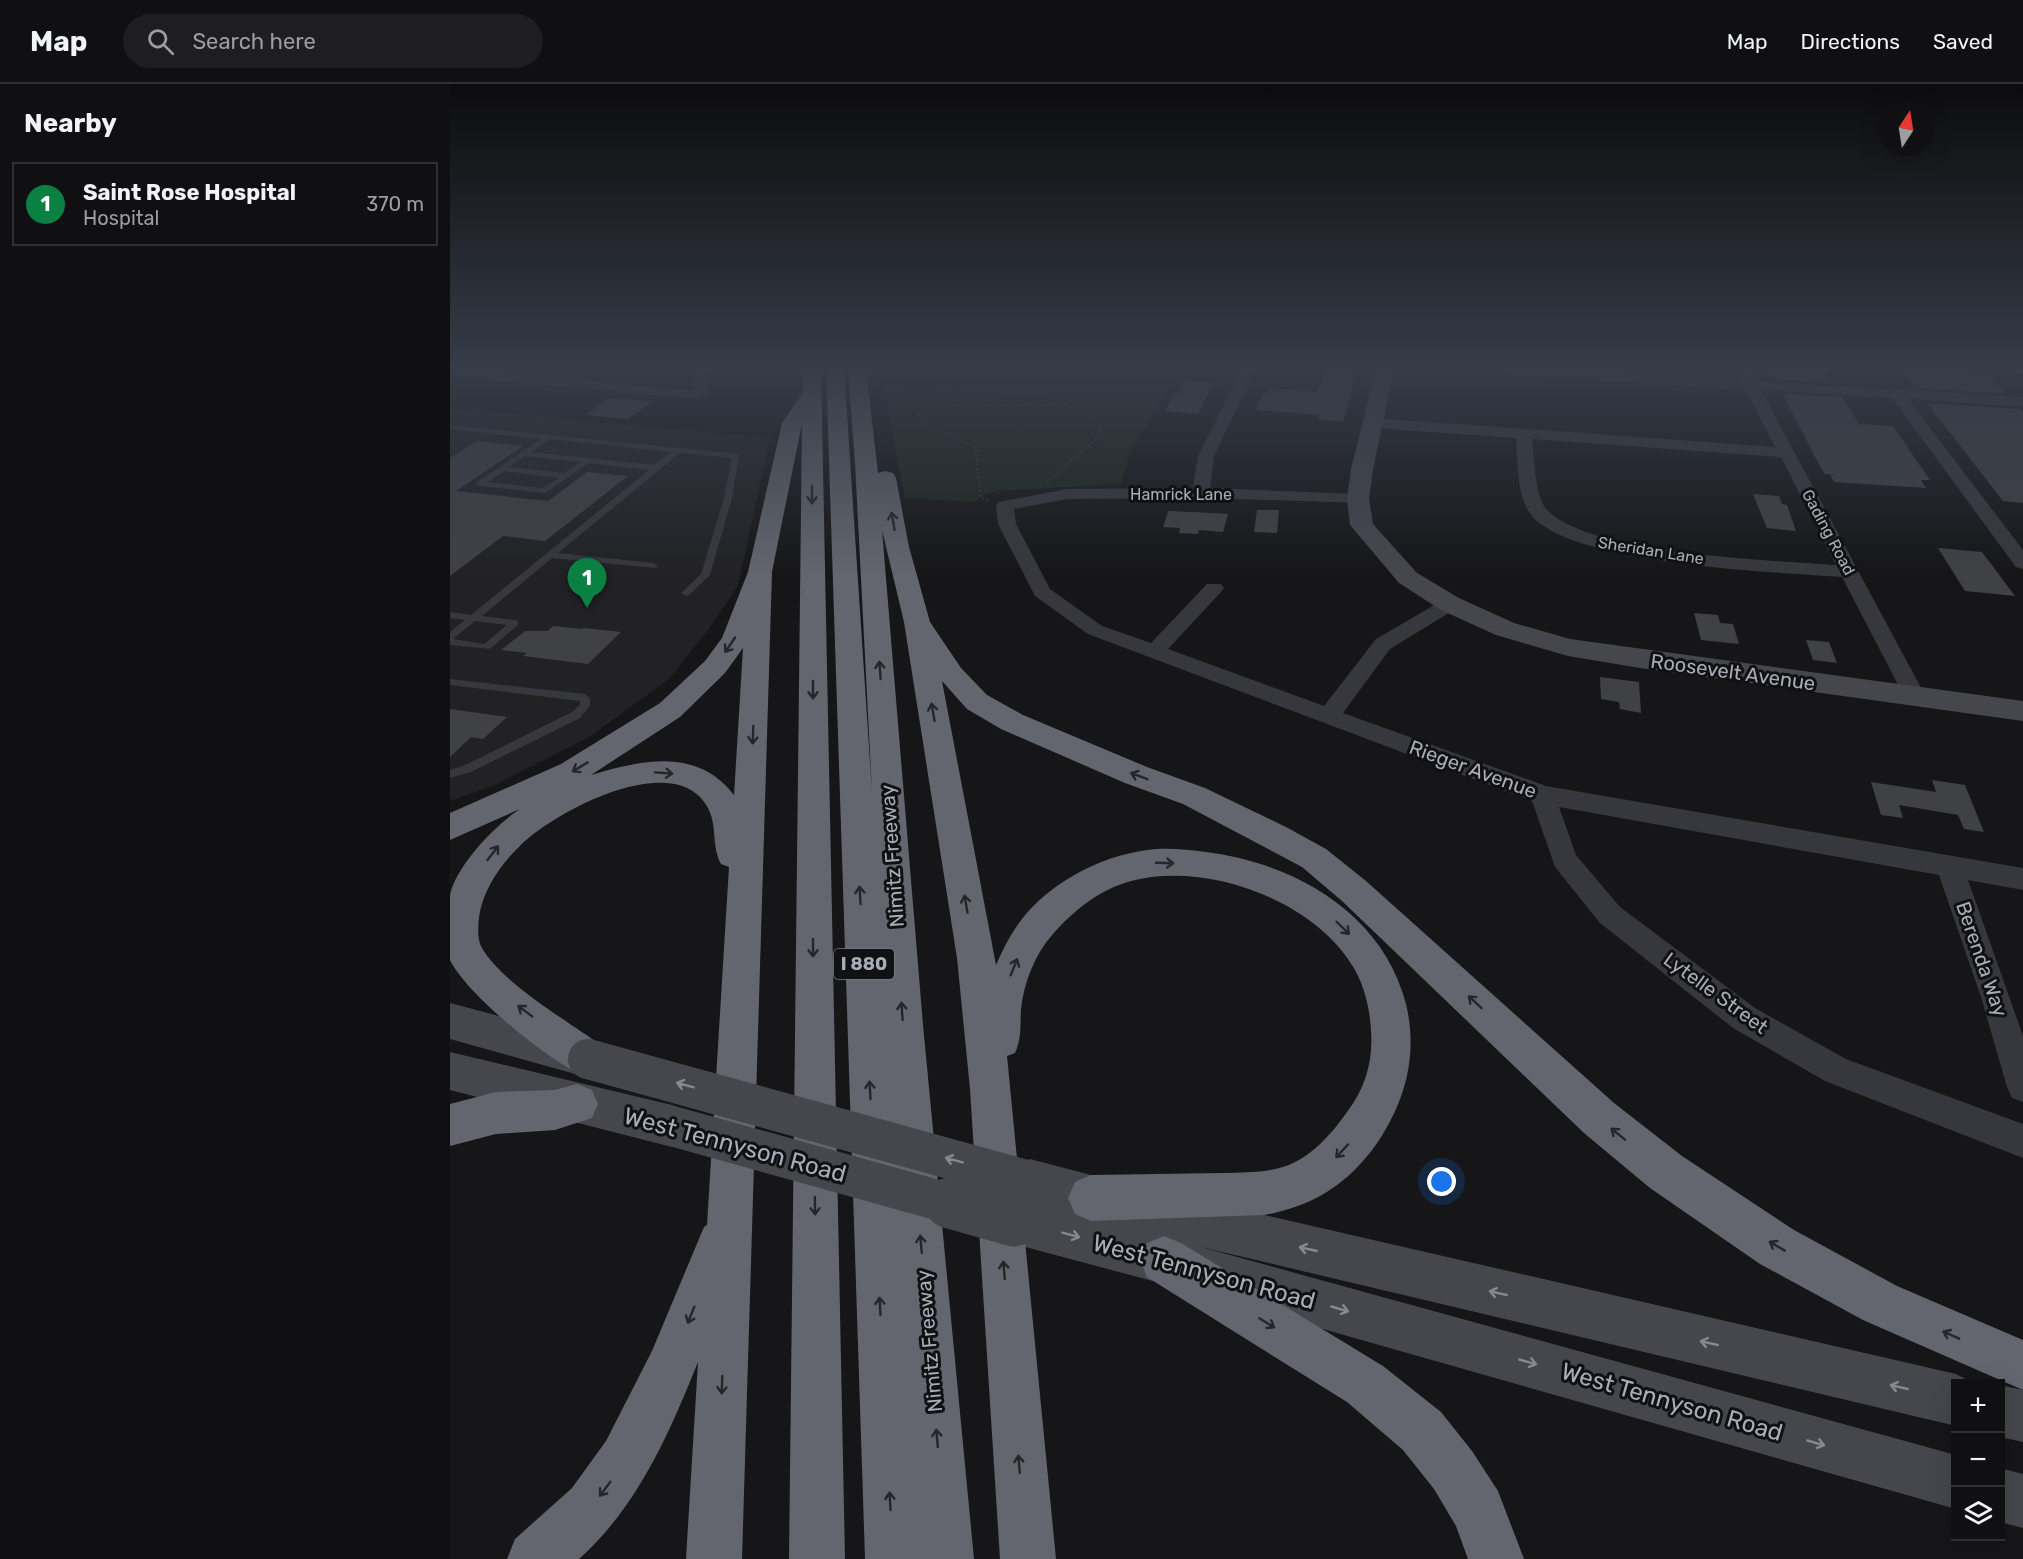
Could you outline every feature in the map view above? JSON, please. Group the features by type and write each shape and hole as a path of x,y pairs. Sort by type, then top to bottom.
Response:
{"highway":[{"path":"450,827 572,772 670,710 715,667 735,639 760,572 789,438"},
{"name":"I 880","path":"817,1559 820,438"},
{"name":"I 880","path":"824,438 892,1559"},
{"name":"Nimitz Freeway","path":"864,438 903,1025 946,1559"},
{"path":"866,463 885,475 897,547 917,622 976,958 991,1089 1014,1191"},
{"path":"714,1559 760,572"},
{"path":"917,622 951,674 977,702 1012,722 1136,775 1194,796 1314,858 1354,891 1599,1118 1666,1172 1777,1247 1880,1303 2023,1365"},
{"path":"588,1059 480,976 465,956 459,915 476,874 498,846 524,823 552,804 585,789 621,777 651,772 671,773 691,776 704,782 716,793 728,811 744,948"},
{"path":"1028,1547 1014,1191 1003,997 1026,940 1039,922 1059,902 1081,887 1131,867 1154,862 1195,864 1236,870 1288,888 1333,919 1351,936 1369,959 1381,983 1389,1006 1392,1042 1392,1060 1387,1082 1362,1128 1340,1154 1319,1173 1289,1187 1252,1194 1090,1198"},
{"path":"450,1125 496,1113 555,1110 576,1104"},
{"path":"535,1559 565,1534 606,1490 638,1436 663,1386 729,1222"},
{"path":"1164,1260 1365,1384 1422,1431 1453,1470 1478,1511 1496,1559"}],"main road":[{"path":"1358,500 1362,469 1370,438"},
{"name":"Roosevelt Avenue","path":"1358,500 1362,525 1408,578 1450,604 1505,629 1568,647 1640,659 2023,711"},
{"name":"West Tennyson Road","path":"450,1021 588,1059 1014,1191 1164,1260 1951,1481"},
{"name":"West Tennyson Road","path":"450,1071 672,1126 1014,1191 1090,1198 1951,1399"},
{"path":"2005,1412 2023,1416"},
{"path":"2005,1496 2023,1501"}],"street":[{"path":"1201,493 1206,456 1215,438"},
{"name":"Sheridan Lane","path":"1524,438 1533,500 1539,514 1557,528 1580,538 1614,547 1688,557 1850,572"},
{"path":"1566,438 1788,453"},
{"name":"Gading Road","path":"1780,438 1915,697"},
{"path":"1929,438 2023,563"},
{"name":"Hamrick Lane","path":"1014,504 1067,494 1201,493 1358,500"},
{"name":"Rieger Avenue","path":"1014,504 1007,524 1042,592 1095,630 1543,795 2023,879"},
{"path":"1155,651 1214,588"},
{"path":"1328,716 1383,644 1450,604"},
{"name":"Lytelle Street","path":"1543,795 1564,860 1610,915 1744,1018 1836,1070 2023,1141"},
{"name":"Berenda Way","path":"1950,867 1996,998 2023,1087"}],"lane":[{"path":"547,438 480,484 545,491 587,460"},
{"path":"567,438 736,456 728,498 705,575 686,593"},
{"path":"450,637 678,450"},
{"path":"525,454 656,468"},
{"path":"502,469 566,476"},
{"path":"551,555 653,566"},
{"path":"450,615 514,623 486,647 450,642"},
{"path":"450,682 585,698 585,706 576,715 467,769 450,774"}],"path":[{"path":"958,438 975,447 981,498 1014,504 1026,492 1044,484 1098,438"}],"shaded area":[{"path":"450,438 770,438 738,586 708,630 669,679 591,736 495,785 450,801"},
{"path":"893,438 1139,438 1129,454 1121,484 996,491 984,495 976,502 905,498"}],"building":[{"path":"1805,438 1901,438 1930,480 1921,480 1926,488 1834,482 1830,474 1825,474"},
{"path":"1954,438 2023,438 2023,503 2003,501"},
{"path":"477,441 523,446 456,491 548,501 587,472 628,476 545,541 503,536 450,576 450,458"},
{"path":"1753,494 1779,496 1782,504 1787,505 1796,531 1767,528"},
{"path":"1257,510 1279,510 1277,533 1254,532"},
{"path":"1168,511 1228,514 1223,532 1199,530 1198,534 1179,533 1180,528 1163,527"},
{"path":"1938,548 1982,552 2015,596 1965,591"},
{"path":"1694,613 1718,615 1720,623 1733,624 1739,644 1701,640"},
{"path":"553,626 621,632 588,664 523,656 527,653 501,650 525,631 548,631"},
{"path":"1806,640 1829,642 1837,663 1813,660"},
{"path":"1600,677 1639,682 1641,713 1620,709 1619,702 1601,699"},
{"path":"450,709 507,717 483,739 471,737 450,757"},
{"path":"1932,780 1965,785 1984,832 1964,829 1958,815 1899,805 1903,818 1881,815 1871,782 1936,792"}],"place":[{"name":"Saint Rose Hospital","path":"587,608"}]}
